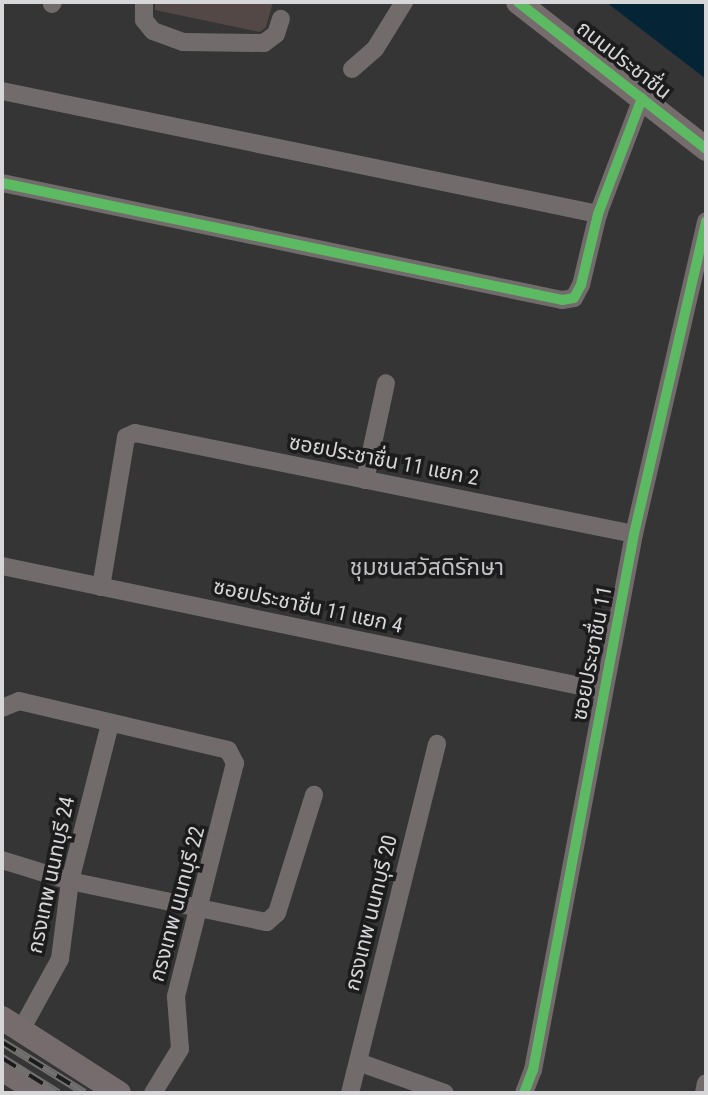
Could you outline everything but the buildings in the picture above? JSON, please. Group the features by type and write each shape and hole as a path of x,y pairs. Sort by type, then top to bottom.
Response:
{"main road":[{"name":"ถนนประชาชื่น","path":"518,2 706,149"},
{"path":"11,1024 119,1093"},
{"path":"2,1069 40,1093"}],"street":[{"path":"144,2 144,20 153,31 183,42 264,43 276,34 281,19"},
{"path":"352,69 375,49 404,2"},
{"path":"2,91 598,214"},
{"path":"2,183 562,300 573,298 581,285 598,214 642,98"},
{"name":"ซอยประชาชื่น 11","path":"524,1093 533,1070 634,534 706,221"},
{"path":"365,480 386,383"},
{"name":"ซอยประชาชื่น 11 แยก 2","path":"101,587 126,438 135,433 634,534"},
{"name":"ซอยประชาชื่น 11 แยก 4","path":"2,566 604,691"},
{"name":"กรงเทพ นนทบุรี 22","path":"2,708 19,701 200,743 228,750 235,763 176,997 180,1049 153,1093"},
{"name":"กรงเทพ นนทบุรี 24","path":"11,1024 60,959 70,881 110,724"},
{"name":"กรงเทพ นนทบุรี 20","path":"350,1093 437,744"},
{"path":"2,860 70,881 267,922 277,913 314,794"},
{"path":"358,1062 445,1093"},
{"path":"704,1093 706,1083"}],"water":[{"path":"606,2 706,2 706,79"}],"railway":[{"path":"2,1042 85,1093"},
{"path":"2,1058 58,1093"}],"cycle path":[{"path":"518,2 706,149"},
{"path":"2,183 562,300 574,298 581,285 598,214 642,98"},
{"path":"524,1093 533,1070 634,534 706,221"}],"district":[{"name":"ชุมชนสวัสดิรักษา","path":"427,568"}]}
